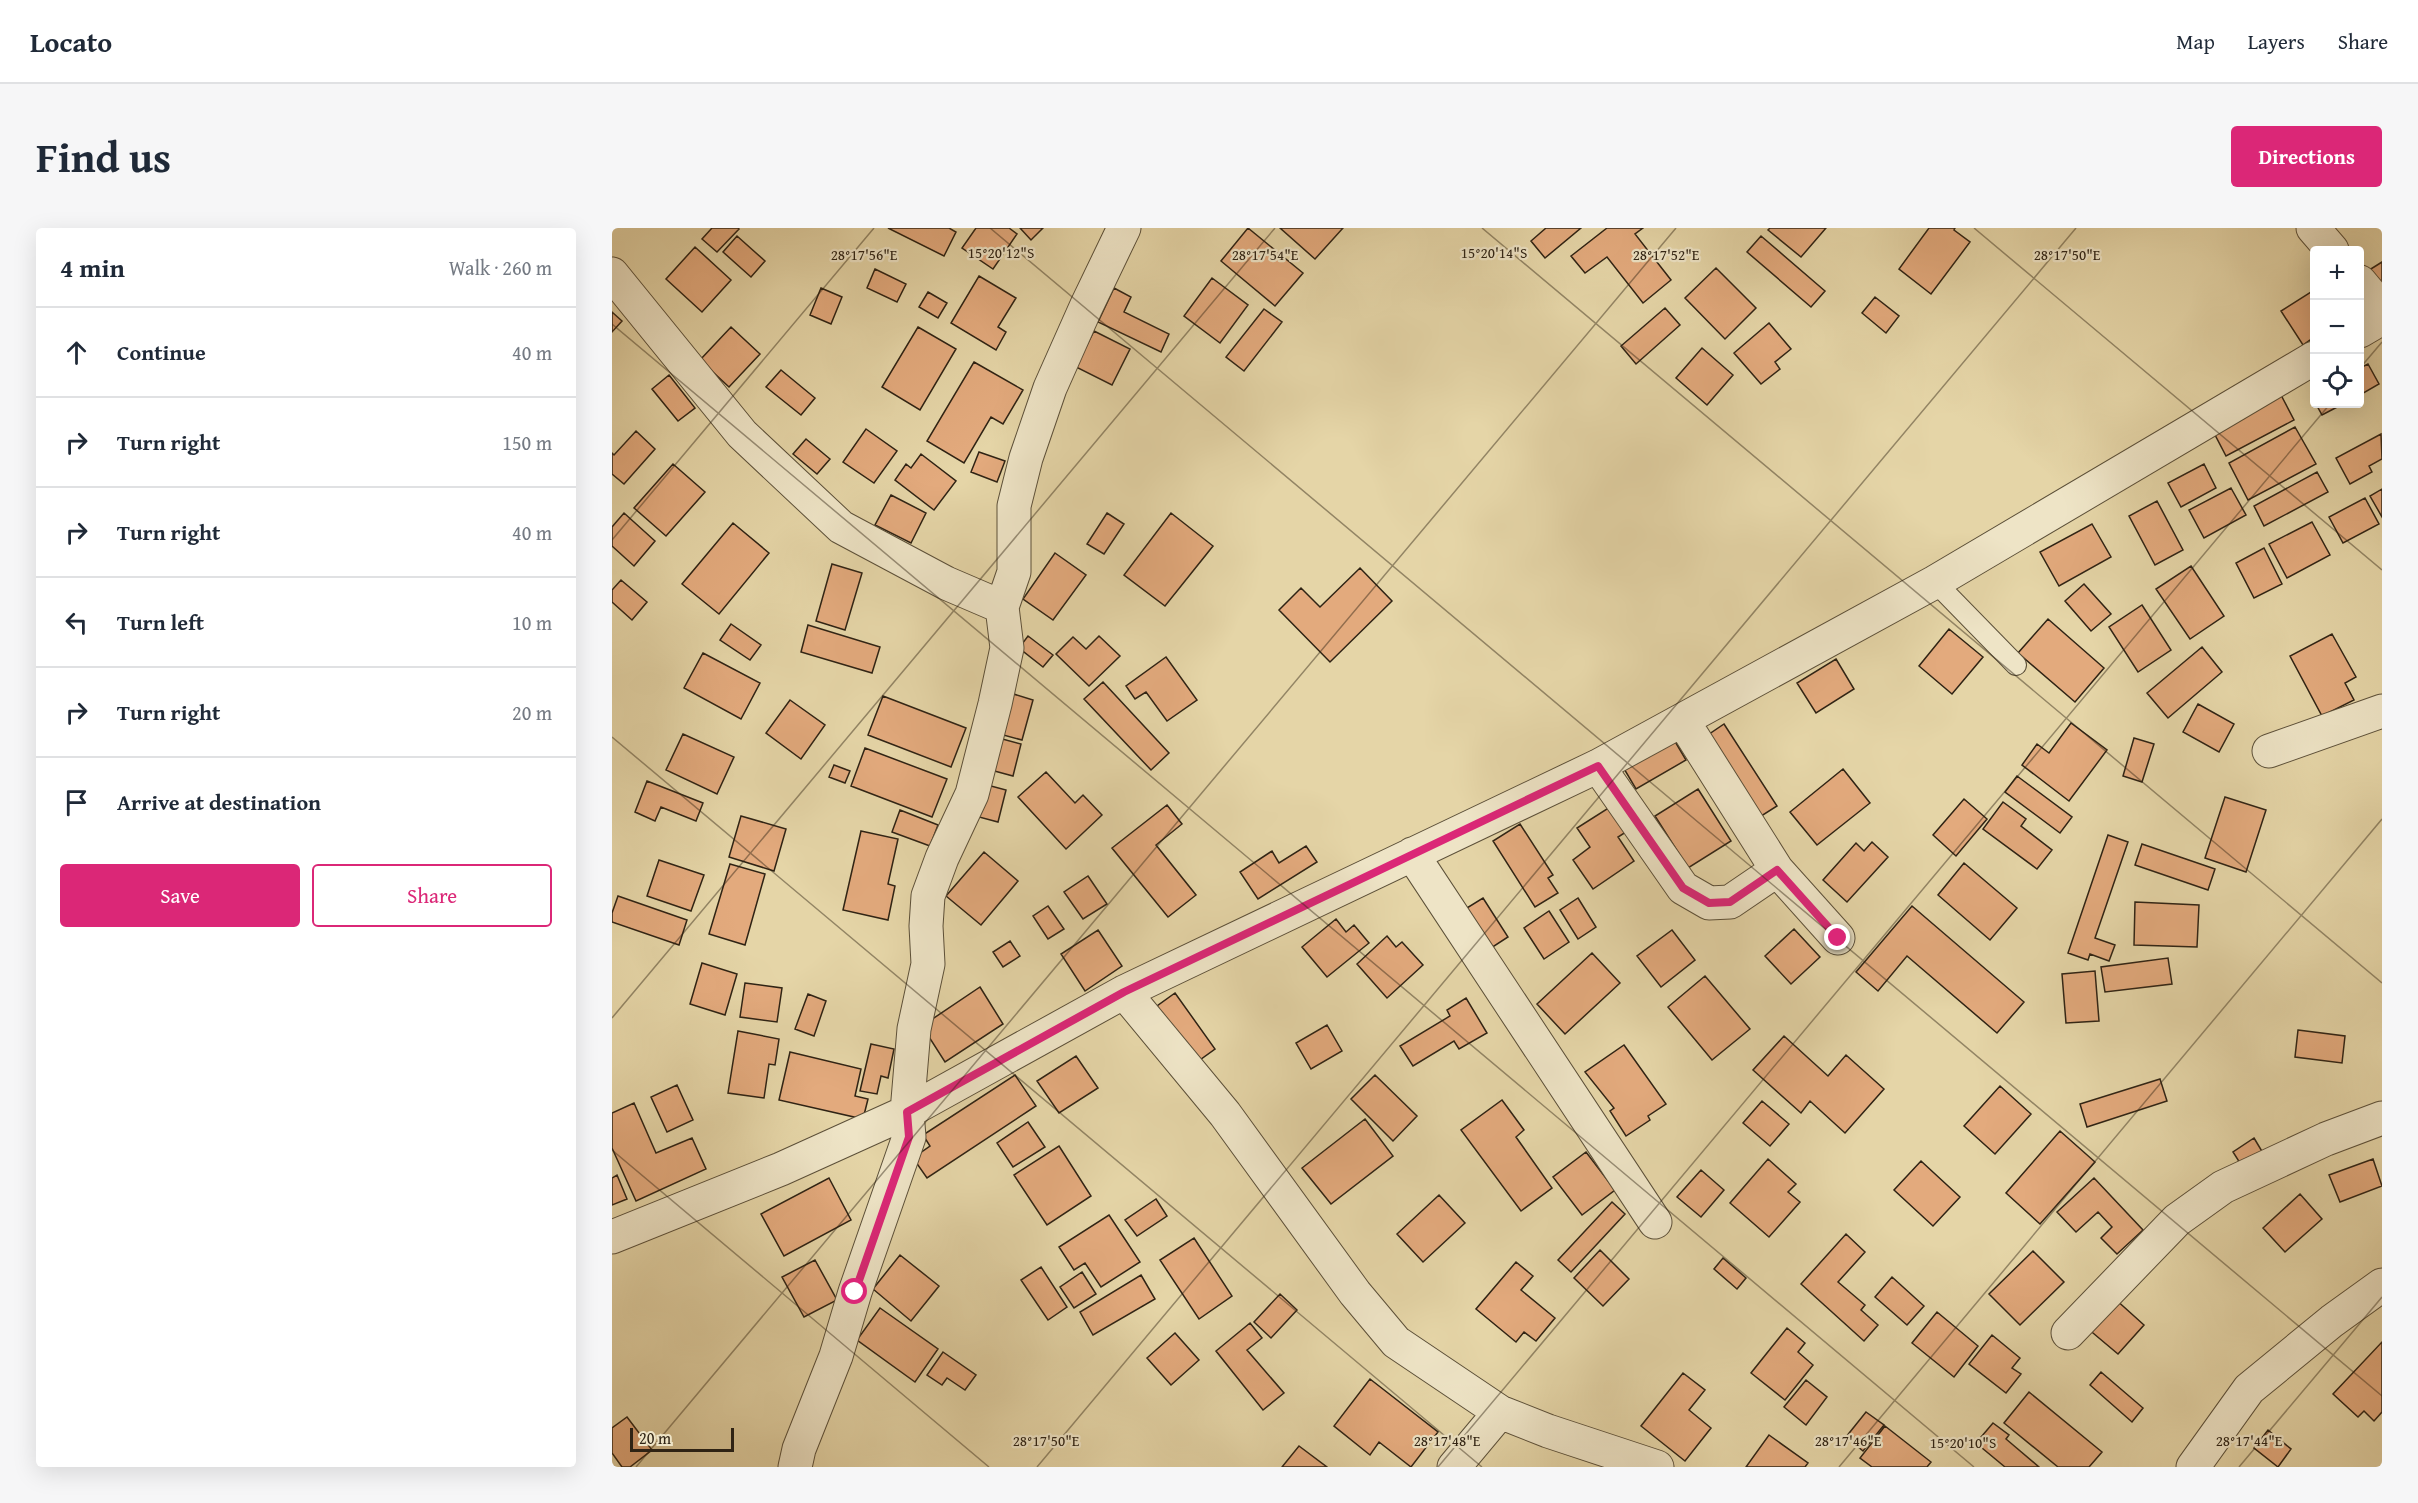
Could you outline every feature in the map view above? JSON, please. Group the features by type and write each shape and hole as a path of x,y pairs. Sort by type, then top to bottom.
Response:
{"street":[{"path":"795,1467 799,1449 836,1356 855,1292 909,1137 907,1112 914,1029 928,964 926,926 928,896 942,858 972,794 984,751 1007,648 1002,607 1014,572 1014,506 1026,458 1050,388 1124,228"},
{"path":"2313,228 2329,246"},
{"path":"612,274 742,434 841,527 946,583 1002,607"},
{"path":"2364,291 2377,321"},
{"path":"612,1237 781,1169 907,1112 1124,992 1598,766 1935,582 2310,360"},
{"path":"2270,751 2382,711"},
{"path":"1683,721 1777,870 1838,938"},
{"path":"1598,766 1683,888 1709,903 1730,902 1777,870"},
{"path":"1412,854 1655,1222"},
{"path":"1124,992 1225,1114 1355,1293 1396,1342 1500,1412 1548,1431 1657,1467"},
{"path":"2068,1333 2177,1220 2223,1187 2326,1139 2382,1118"},
{"path":"2193,1467 2249,1389 2332,1321 2382,1285"},
{"path":"1454,1467 1500,1412"}],"lane":[{"path":"1935,582 2016,665"}],"building":[{"path":"712,228 739,229 717,252 702,239"},
{"path":"888,228 949,228 956,232 944,256"},
{"path":"976,228 1009,228 1017,234 993,269 962,248"},
{"path":"1020,228 1043,228 1031,240"},
{"path":"1248,228 1303,273 1275,306 1221,261"},
{"path":"1280,228 1343,228 1315,259"},
{"path":"1546,228 1581,228 1545,258 1531,241"},
{"path":"1607,228 1643,228 1635,234 1671,280 1643,303 1607,257 1585,273 1571,256"},
{"path":"1770,228 1826,228 1801,257 1768,230"},
{"path":"1929,228 1955,228 1954,230 1970,242 1931,294 1899,269"},
{"path":"737,236 765,261 751,277 723,252"},
{"path":"1761,236 1825,291 1811,307 1747,252"},
{"path":"695,247 731,280 702,312 666,279"},
{"path":"2382,262 2382,293 2366,272"},
{"path":"1716,268 1756,308 1725,339 1685,298"},
{"path":"875,269 906,284 897,302 867,288"},
{"path":"979,276 1016,298 998,327 1006,332 996,350 951,323"},
{"path":"1212,278 1248,305 1220,343 1184,316"},
{"path":"821,288 842,297 831,324 810,315"},
{"path":"1114,288 1131,297 1124,312 1169,334 1161,352 1098,322"},
{"path":"928,292 947,303 938,318 919,307"},
{"path":"2310,293 2310,340 2303,345 2281,311"},
{"path":"1875,297 1899,316 1886,333 1862,313"},
{"path":"1665,308 1680,325 1636,364 1621,346"},
{"path":"1264,309 1282,322 1244,371 1226,357"},
{"path":"612,312 622,321 612,332"},
{"path":"1769,323 1791,349 1775,362 1780,369 1761,384 1734,353"},
{"path":"731,327 760,354 729,387 700,360"},
{"path":"918,327 956,349 920,410 882,387"},
{"path":"1094,331 1130,349 1112,385 1076,367"},
{"path":"1702,348 1733,375 1707,405 1676,378"},
{"path":"974,362 1023,390 1003,424 991,417 964,463 927,441"},
{"path":"2368,364 2379,384 2364,393 2364,366"},
{"path":"781,370 815,398 801,415 766,387"},
{"path":"669,375 695,408 678,421 652,389"},
{"path":"2281,395 2294,420 2226,456 2213,431"},
{"path":"2318,408 2335,408 2322,415"},
{"path":"2295,427 2316,464 2248,500 2229,463"},
{"path":"866,429 897,451 874,483 843,462"},
{"path":"636,431 655,449 624,484 612,474 612,453 614,455"},
{"path":"2381,434 2382,459 2369,466 2372,472 2350,484 2336,458"},
{"path":"806,439 830,459 817,474 793,454"},
{"path":"979,452 1005,461 997,482 971,472"},
{"path":"921,454 956,481 934,510 895,480 906,464 911,468"},
{"path":"673,464 705,492 666,536 634,508"},
{"path":"2204,464 2216,488 2181,507 2168,483"},
{"path":"2317,472 2328,492 2264,526 2254,506"},
{"path":"2231,488 2246,515 2204,538 2189,510"},
{"path":"2382,489 2382,517 2370,496"},
{"path":"891,495 926,513 911,543 875,525"},
{"path":"2365,498 2379,524 2343,543 2329,517"},
{"path":"2157,501 2183,550 2155,565 2129,516"},
{"path":"624,513 655,541 634,566 612,546 612,527"},
{"path":"1107,513 1124,524 1104,554 1087,544"},
{"path":"1171,513 1213,546 1165,606 1124,575"},
{"path":"2312,522 2330,555 2287,578 2269,544"},
{"path":"733,523 769,553 719,614 682,584"},
{"path":"2092,524 2111,557 2059,586 2040,552"},
{"path":"2264,548 2282,584 2254,598 2236,563"},
{"path":"1055,553 1086,575 1053,620 1023,599"},
{"path":"832,564 862,573 845,630 816,621"},
{"path":"2191,566 2224,616 2190,639 2156,589"},
{"path":"1360,568 1392,601 1330,662 1279,610 1301,588 1320,607"},
{"path":"621,580 647,602 632,620 612,602 612,590"},
{"path":"2084,584 2111,614 2091,631 2065,601"},
{"path":"2142,605 2171,650 2138,672 2109,627"},
{"path":"2048,619 2104,668 2075,702 2018,653"},
{"path":"731,624 761,645 750,660 720,640"},
{"path":"808,625 880,647 872,673 801,652"},
{"path":"1949,629 1983,657 1952,694 1919,666"},
{"path":"2332,634 2356,677 2345,683 2354,700 2322,716 2290,656"},
{"path":"1028,636 1053,655 1043,667 1019,648"},
{"path":"1099,636 1120,656 1089,686 1056,654 1073,637 1086,649"},
{"path":"2202,647 2222,672 2168,718 2147,693"},
{"path":"703,653 760,683 741,719 684,688"},
{"path":"1166,657 1197,700 1167,721 1146,692 1135,699 1126,686"},
{"path":"1836,659 1854,689 1816,713 1797,683"},
{"path":"1103,682 1169,753 1151,770 1084,699"},
{"path":"1007,692 1033,700 1022,740 996,733"},
{"path":"883,696 966,728 951,767 868,735"},
{"path":"790,700 825,725 801,759 766,733"},
{"path":"2198,704 2234,724 2219,752 2183,732"},
{"path":"2071,723 2107,750 2069,801 2022,765 2037,744 2049,753"},
{"path":"1724,724 1777,806 1755,820 1702,739"},
{"path":"683,734 734,757 717,794 666,770"},
{"path":"995,737 1021,744 1013,776 987,769"},
{"path":"1673,738 1686,760 1636,789 1623,767"},
{"path":"2134,738 2154,744 2142,782 2123,776"},
{"path":"865,748 947,779 932,817 851,786"},
{"path":"834,765 850,771 845,783 829,777"},
{"path":"1843,769 1870,803 1817,845 1790,812"},
{"path":"1046,772 1075,803 1083,795 1102,815 1066,849 1018,797"},
{"path":"2017,776 2072,817 2060,833 2005,792"},
{"path":"647,781 703,803 696,821 661,807 655,821 635,812"},
{"path":"976,782 1006,790 998,822 979,817"},
{"path":"1698,789 1731,841 1688,868 1655,816"},
{"path":"2225,797 2266,810 2246,872 2205,858"},
{"path":"1964,799 1987,819 1956,856 1933,835"},
{"path":"2003,802 2026,819 2021,826 2052,850 2037,869 1983,829"},
{"path":"1167,805 1182,824 1156,845 1196,895 1168,917 1112,848"},
{"path":"1610,807 1626,832 1618,837 1634,861 1593,889 1573,860 1590,847 1577,828"},
{"path":"900,810 938,825 930,846 892,832"},
{"path":"741,816 786,829 774,871 729,857"},
{"path":"1520,824 1553,875 1548,878 1558,893 1535,907 1493,841"},
{"path":"861,831 898,839 888,884 895,886 888,920 843,910"},
{"path":"2108,835 2128,842 2095,938 2115,945 2109,961 2090,954 2088,960 2068,953"},
{"path":"1872,842 1888,857 1847,902 1823,880 1856,843 1864,851"},
{"path":"2142,844 2215,869 2208,890 2135,865"},
{"path":"1306,846 1317,862 1258,899 1240,872 1272,851 1279,863"},
{"path":"984,852 1018,881 981,925 946,896"},
{"path":"659,860 704,875 691,911 647,896"},
{"path":"1964,863 2017,908 1990,940 1938,895"},
{"path":"730,864 765,874 745,945 709,934"},
{"path":"1088,876 1107,904 1083,919 1064,892"},
{"path":"618,896 687,920 679,945 612,922 612,913"},
{"path":"1483,898 1508,937 1488,950 1462,911"},
{"path":"1578,898 1596,927 1578,939 1560,910"},
{"path":"2135,902 2199,905 2197,947 2134,945"},
{"path":"1048,906 1064,929 1048,939 1033,916"},
{"path":"1912,906 2024,1002 1997,1033 1907,956 1878,991 1856,972"},
{"path":"1549,911 1569,942 1544,959 1524,928"},
{"path":"1336,919 1346,932 1354,925 1369,943 1327,977 1302,947"},
{"path":"1794,929 1820,957 1791,984 1765,956"},
{"path":"1098,930 1122,966 1085,991 1061,954"},
{"path":"1672,930 1695,960 1661,987 1637,956"},
{"path":"1387,936 1396,947 1402,942 1423,965 1387,998 1357,964"},
{"path":"1010,941 1020,956 1003,967 993,952"},
{"path":"1592,953 1620,983 1565,1034 1537,1004"},
{"path":"2168,958 2172,984 2105,992 2101,967"},
{"path":"702,963 737,974 725,1015 690,1004"},
{"path":"2095,971 2099,1021 2066,1023 2062,974"},
{"path":"1705,976 1750,1029 1712,1060 1668,1007"},
{"path":"745,983 782,988 777,1022 740,1017"},
{"path":"980,987 1003,1024 945,1062 922,1026"},
{"path":"1175,993 1215,1049 1197,1062 1157,1006"},
{"path":"808,994 826,1001 814,1036 795,1029"},
{"path":"1466,998 1487,1033 1459,1049 1454,1041 1413,1066 1400,1046 1450,1016 1447,1010"},
{"path":"1327,1025 1342,1051 1311,1069 1296,1043"},
{"path":"2298,1030 2345,1036 2342,1063 2295,1057"},
{"path":"738,1031 779,1039 775,1065 769,1064 764,1098 728,1093"},
{"path":"1784,1036 1828,1076 1846,1055 1884,1089 1845,1133 1810,1101 1801,1113 1753,1070"},
{"path":"871,1044 894,1049 888,1078 881,1076 877,1094 860,1091"},
{"path":"1624,1045 1666,1104 1648,1116 1650,1120 1626,1136 1610,1111 1614,1108 1585,1072"},
{"path":"790,1052 861,1069 855,1096 868,1099 863,1119 779,1100"},
{"path":"1076,1056 1098,1088 1059,1113 1037,1081"},
{"path":"1015,1075 1036,1106 927,1178 913,1158 930,1146 923,1135"},
{"path":"1375,1075 1417,1116 1393,1141 1351,1099"},
{"path":"2160,1079 2167,1101 2087,1127 2080,1104"},
{"path":"677,1085 693,1120 667,1132 651,1097"},
{"path":"2000,1086 2031,1114 1995,1154 1964,1126"},
{"path":"1502,1100 1524,1130 1516,1137 1552,1188 1521,1211 1461,1130"},
{"path":"1762,1101 1789,1124 1770,1146 1743,1123"},
{"path":"634,1103 656,1153 692,1138 706,1169 636,1201 612,1148 612,1113"},
{"path":"1365,1119 1393,1156 1331,1204 1302,1168"},
{"path":"1028,1122 1045,1147 1013,1167 997,1143"},
{"path":"2060,1131 2095,1162 2040,1224 2006,1193"},
{"path":"2254,1138 2266,1158 2245,1171 2233,1152"},
{"path":"1059,1146 1091,1196 1047,1225 1014,1175"},
{"path":"1586,1152 1615,1190 1582,1215 1553,1177"},
{"path":"1768,1159 1796,1184 1788,1192 1800,1202 1769,1237 1730,1203"},
{"path":"2373,1159 2382,1186 2340,1202 2329,1175"},
{"path":"1921,1161 1960,1197 1933,1226 1894,1190"},
{"path":"1701,1170 1724,1190 1701,1217 1677,1197"},
{"path":"617,1175 627,1199 612,1205 612,1178"},
{"path":"829,1178 851,1220 784,1256 761,1214"},
{"path":"2094,1178 2143,1230 2117,1254 2101,1238 2112,1227 2098,1212 2076,1232 2057,1212"},
{"path":"2300,1194 2322,1219 2285,1252 2263,1228"},
{"path":"1439,1195 1465,1223 1423,1262 1397,1234"},
{"path":"1156,1199 1167,1216 1137,1236 1125,1220"},
{"path":"1612,1202 1625,1214 1571,1272 1558,1260"},
{"path":"1109,1215 1140,1262 1101,1287 1085,1263 1074,1270 1059,1247"},
{"path":"1846,1234 1865,1252 1838,1282 1865,1305 1861,1310 1878,1325 1864,1341 1801,1284"},
{"path":"1194,1238 1232,1296 1199,1319 1160,1260"},
{"path":"1600,1250 1629,1279 1603,1306 1574,1278"},
{"path":"2033,1251 2064,1282 2020,1325 1989,1294"},
{"path":"900,1255 939,1286 911,1321 873,1289"},
{"path":"1723,1258 1746,1278 1737,1289 1714,1269"},
{"path":"815,1260 837,1300 804,1317 782,1277"},
{"path":"1516,1262 1533,1276 1521,1290 1555,1318 1536,1341 1524,1332 1516,1342 1476,1309"},
{"path":"1041,1267 1067,1307 1048,1320 1021,1280"},
{"path":"1082,1272 1096,1294 1074,1308 1060,1287"},
{"path":"1141,1275 1155,1299 1093,1335 1080,1312"},
{"path":"1892,1277 1924,1306 1907,1325 1875,1297"},
{"path":"1280,1294 1297,1310 1271,1338 1254,1322"},
{"path":"2114,1298 2144,1325 2118,1354 2087,1328"},
{"path":"880,1308 938,1349 915,1382 857,1340"},
{"path":"1937,1312 1978,1346 1954,1377 1912,1343"},
{"path":"1250,1323 1262,1338 1247,1350 1284,1393 1263,1410 1216,1351"},
{"path":"1787,1328 1805,1343 1798,1352 1813,1365 1785,1400 1751,1373"},
{"path":"1175,1333 1199,1360 1171,1385 1147,1358"},
{"path":"1992,1335 2020,1358 2012,1368 2021,1374 2006,1393 1969,1364"},
{"path":"2382,1342 2382,1412 2374,1421 2364,1411 2358,1417 2333,1394"},
{"path":"943,1352 976,1375 965,1390 947,1378 942,1385 927,1375"},
{"path":"2101,1372 2143,1408 2132,1422 2090,1385"},
{"path":"1683,1373 1705,1390 1689,1410 1711,1428 1685,1461 1641,1426"},
{"path":"1370,1379 1438,1432 1411,1467 1379,1442 1370,1455 1334,1426"},
{"path":"1806,1380 1827,1397 1806,1425 1784,1407"},
{"path":"2029,1392 2102,1452 2089,1467 2058,1467 2004,1423"},
{"path":"1866,1412 1884,1425 1863,1451 1846,1437"},
{"path":"627,1417 652,1450 630,1467 622,1467 612,1453 612,1428"},
{"path":"1993,1423 2009,1435 2006,1439 2039,1467 2005,1467 1976,1443"},
{"path":"1885,1426 1931,1462 1927,1467 1872,1467 1860,1458"},
{"path":"2268,1430 2291,1449 2278,1467 2254,1448"},
{"path":"1769,1435 1808,1463 1805,1467 1746,1467"},
{"path":"1299,1446 1327,1467 1282,1467"}],"route":[{"path":"855,1292 909,1137 907,1112 1124,992 1598,766 1683,888 1709,903 1730,902 1777,870 1838,938"}]}
